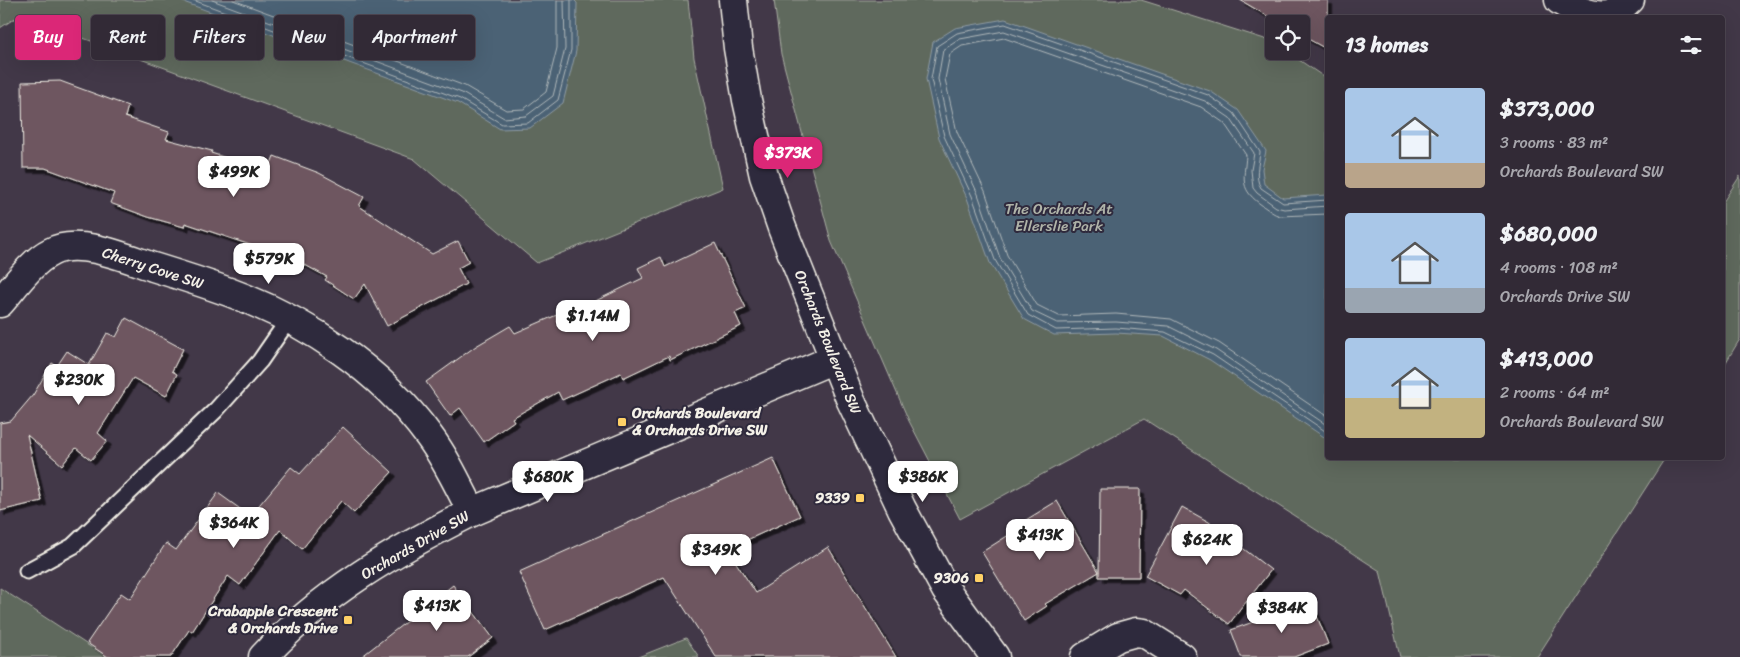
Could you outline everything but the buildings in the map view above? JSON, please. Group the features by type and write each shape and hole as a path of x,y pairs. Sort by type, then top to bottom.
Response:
{"street":[{"name":"Orchards Boulevard SW","path":"733,0 738,48 747,100 764,176 782,228 834,359 851,401 906,517 946,590 995,657"},
{"path":"1559,0 1585,13 1600,15 1616,12 1630,0"},
{"name":"Cherry Cove SW","path":"0,303 37,262 51,251 65,248 84,248 106,251 229,292 290,319 319,335 348,356 390,392 409,412 430,437 472,512"},
{"name":"Orchards Drive SW","path":"262,657 302,619 345,586 393,554 432,532 472,512 834,359"},
{"path":"1085,657 1118,637 1136,632 1144,633 1182,657"}],"lane":[{"path":"26,571 73,546 216,410 260,361 290,319"}],"green space":[{"path":"0,0 688,0 694,58 723,188 537,263 414,159 143,60 165,60 165,15 91,15 91,41 81,37 81,15 15,15 15,18 0,28"},
{"name":"The Orchards At Ellerslie Park","path":"774,0 1141,0 1265,39 1265,60 1299,60 1325,78 1325,460 1664,460 1537,657 1400,657 1380,571 1144,419 960,519 909,421 831,241 781,54"},
{"path":"1740,176 1740,339 1725,364 1725,199"},
{"path":"0,588 106,657 0,657"},
{"path":"686,638 699,657 638,657"}],"water":[{"path":"178,0 574,0 577,3 576,51 563,103 530,128 500,129 458,103 341,60 344,60 344,15 274,15 274,35 264,32 264,15 219,15"},
{"path":"1005,19 1210,91 1238,110 1266,151 1262,169 1264,184 1283,198 1325,195 1325,438 1210,360 1163,336 1116,333 1054,335 1024,319 990,263 967,198 939,138 926,79 933,42 955,28"}],"place":[{"name":"Orchards Boulevard & Orchards Drive SW","path":"622,422"},
{"name":"9339","path":"860,498"},
{"name":"9306","path":"979,578"},
{"name":"Crabapple Crescent & Orchards Drive","path":"348,620"}]}
